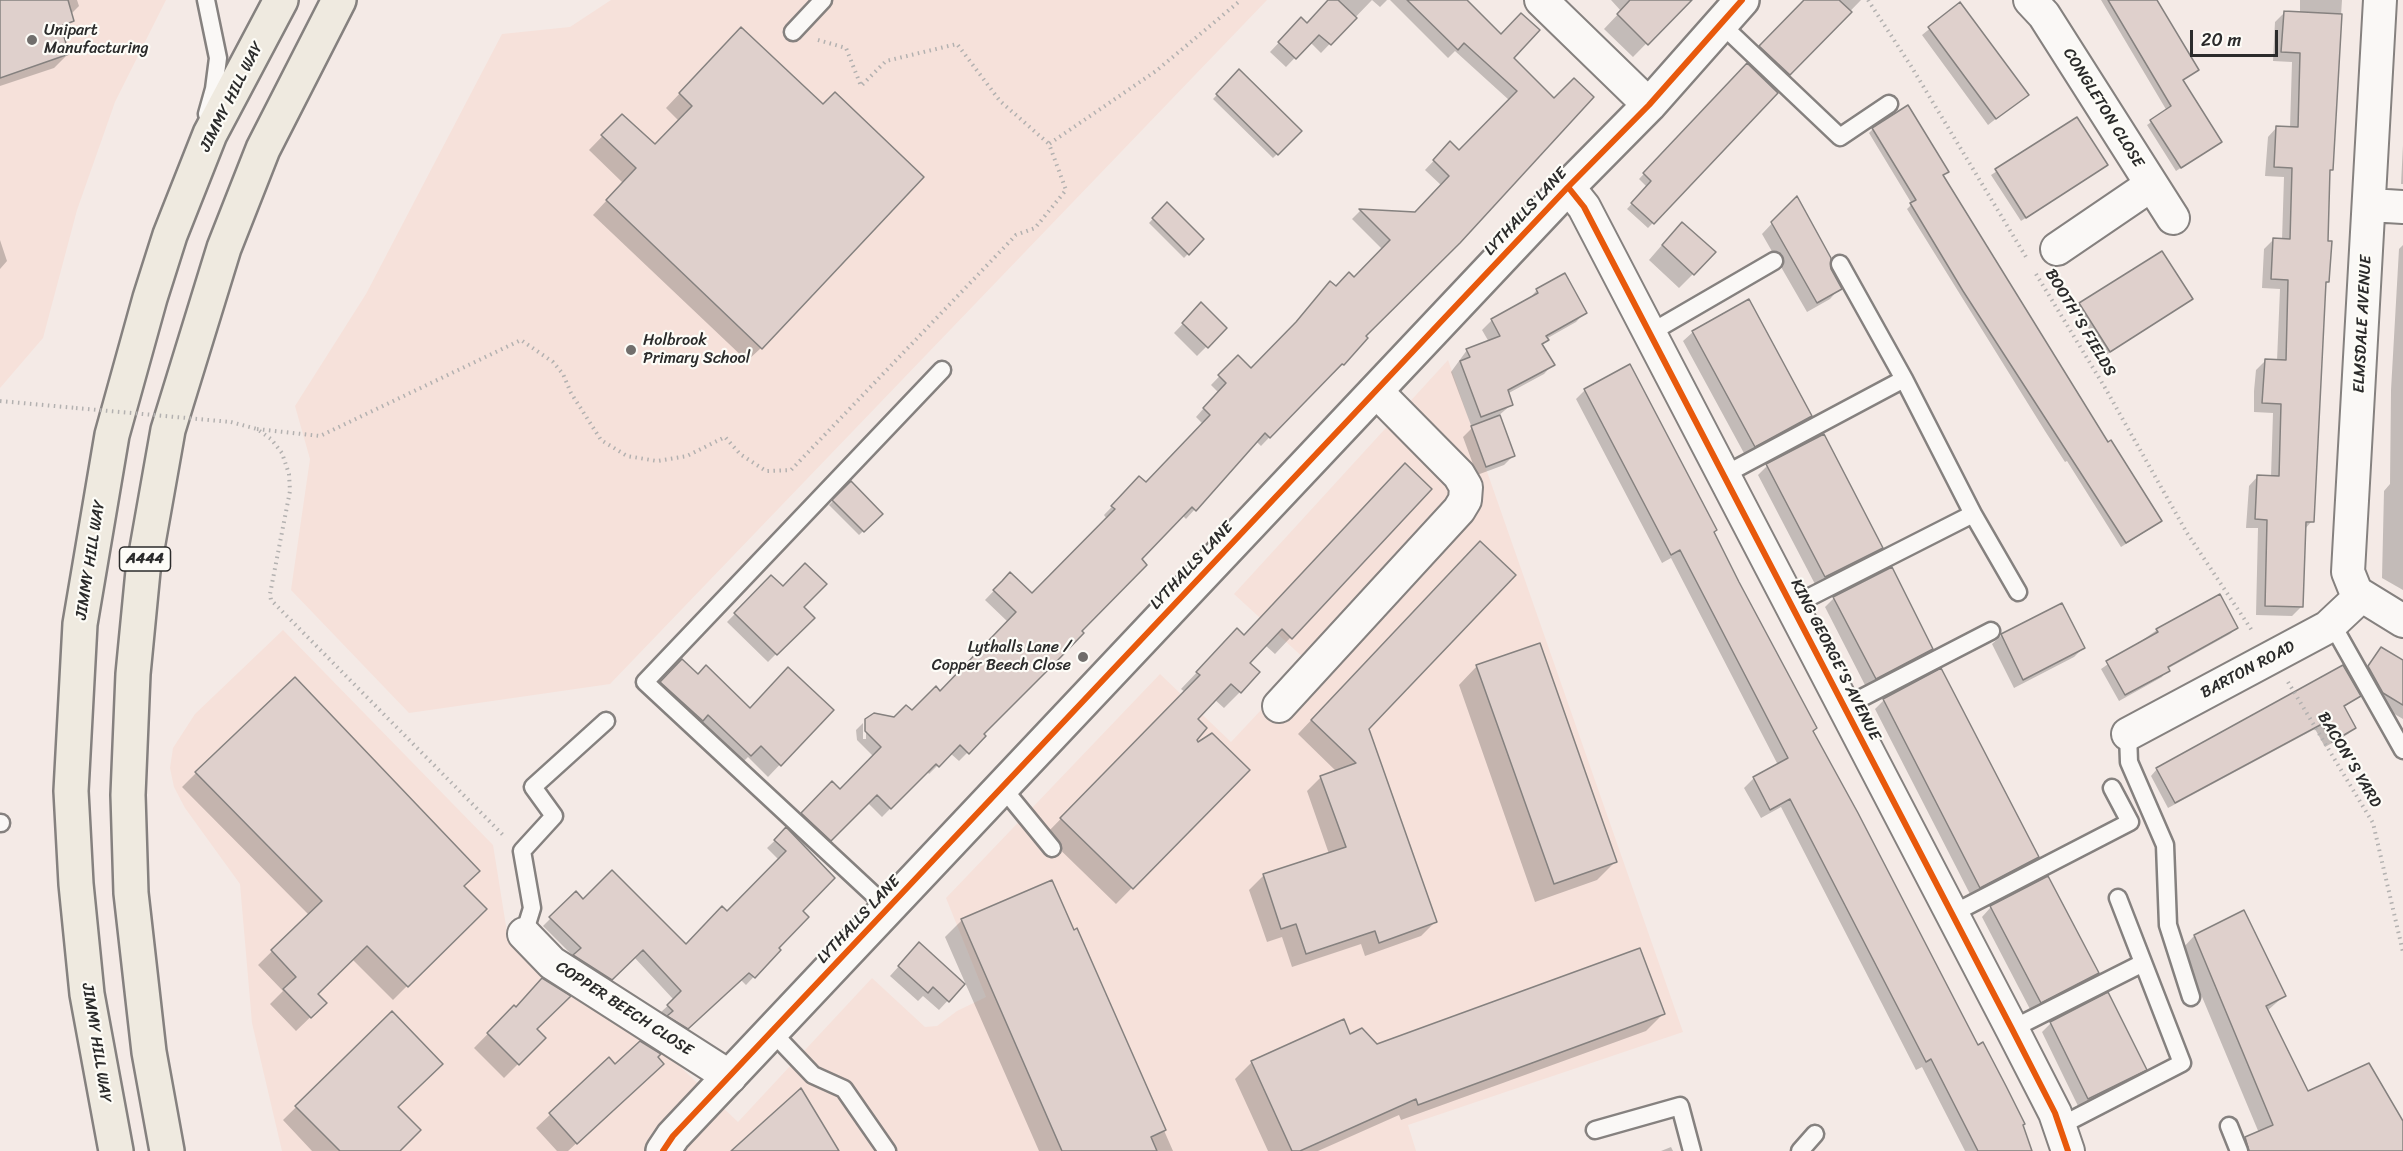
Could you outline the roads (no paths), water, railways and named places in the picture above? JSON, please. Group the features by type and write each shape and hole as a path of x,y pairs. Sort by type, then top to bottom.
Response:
{"highway":[{"name":"JIMMY HILL WAY","path":"116,1151 87,994 76,884 72,791 80,624 112,435 129,369 170,235 210,134 282,0"},
{"name":"A444","path":"167,1151 149,1052 131,893 129,795 131,718 142,571 168,430 224,248 263,149 339,0"}],"street":[{"path":"1541,0 1649,105"},
{"name":"LYTHALLS LANE","path":"663,1151 673,1136 1568,187 1649,105 1742,0"},
{"name":"CONGLETON CLOSE","path":"2030,0 2044,15 2173,218"},
{"name":"ELMSDALE AVENUE","path":"2361,596 2353,586 2348,572 2380,0"},
{"path":"2057,249 2151,185"},
{"name":"KING GEORGE'S AVENUE","path":"1568,187 1584,207 1724,475 2012,1029 2064,1139"},
{"path":"2370,205 2403,207"},
{"path":"1279,706 1459,510 1465,500 1466,487 1459,475 1376,391"},
{"path":"2361,596 2403,621"},
{"name":"BARTON ROAD","path":"2128,734 2332,624 2361,596"},
{"name":"COPPER BEECH CLOSE","path":"524,934 552,963 730,1077"}],"lane":[{"path":"170,235 214,89 218,58 212,18 206,0"},
{"path":"793,32 823,0"},
{"path":"1720,24 1840,137 1889,104"},
{"path":"1650,333 1774,261"},
{"path":"1840,264 1904,379 1973,514 2018,592"},
{"path":"888,908 645,682 942,370"},
{"path":"1724,475 1904,379"},
{"path":"1792,606 1973,514"},
{"path":"2332,624 2403,750"},
{"path":"1844,707 1991,631"},
{"path":"524,934 532,908 522,851 554,816 533,787 606,721"},
{"path":"2128,734 2129,762 2165,845 2168,925 2191,997"},
{"path":"1002,787 1052,848"},
{"path":"1952,914 2130,822 2112,788"},
{"path":"2064,1139 2182,1064 2118,898"},
{"path":"2012,1029 2143,963"},
{"path":"772,1032 813,1075 844,1089 887,1151"},
{"path":"1595,1130 1680,1106 1692,1151"},
{"path":"2229,1126 2239,1151"},
{"path":"1800,1151 1815,1134"}],"place":[{"name":"Unipart Manufacturing","path":"32,40"},
{"name":"Holbrook Primary School","path":"631,350"},
{"name":"Lythalls Lane / Copper Beech Close","path":"1083,657"}]}
